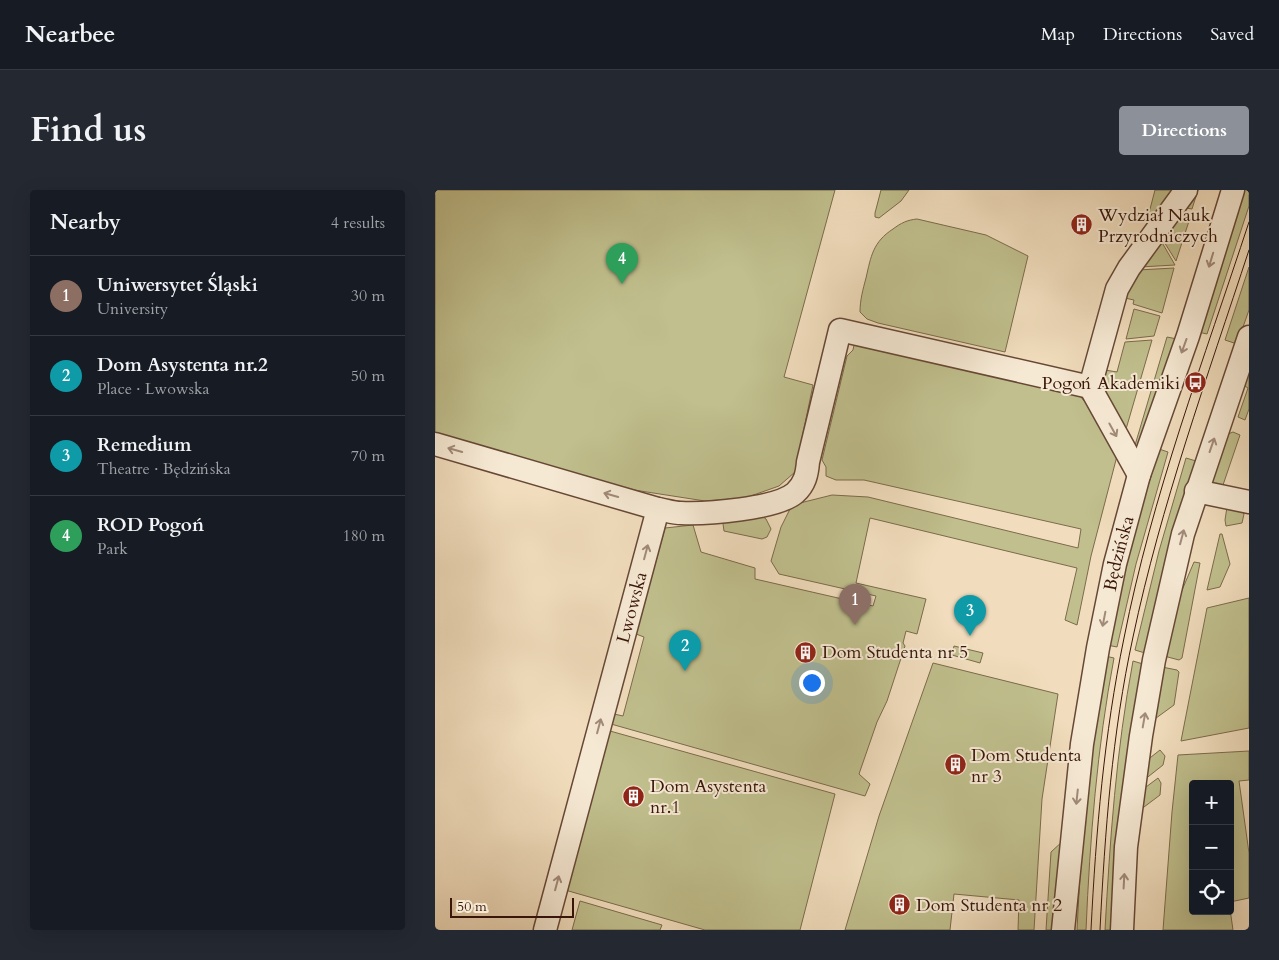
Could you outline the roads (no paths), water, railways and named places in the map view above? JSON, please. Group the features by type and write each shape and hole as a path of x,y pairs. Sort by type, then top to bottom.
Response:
{"street":[{"path":"1139,475 1090,387 1117,289 1129,268 1186,190"},
{"name":"Będzińska","path":"1063,930 1082,744 1096,658 1115,564 1139,475 1188,336 1233,190"},
{"path":"435,444 658,509 680,513 746,508 777,502 795,493 806,480 840,330 1090,387"},
{"path":"1122,930 1126,847 1154,660 1183,534 1249,337"},
{"path":"1196,491 1249,502"},
{"name":"Lwowska","path":"545,930 658,509"}],"tram line":[{"path":"1091,930 1095,856 1106,747 1124,638 1149,532 1164,480 1249,222"},
{"path":"1100,930 1104,856 1115,746 1133,637 1144,588 1171,490 1249,250"}],"place":[{"name":"Wydział Nauk Przyrodniczych","path":"1082,225"},
{"name":"ROD Pogoń","path":"622,284"},
{"name":"Pogoń Akademiki","path":"1196,383"},
{"name":"Uniwersytet Śląski","path":"855,625"},
{"name":"Remedium","path":"970,636"},
{"name":"Dom Studenta nr 5","path":"806,652"},
{"name":"Dom Asystenta nr.2","path":"685,671"},
{"name":"Dom Studenta nr 3","path":"955,765"},
{"name":"Dom Asystenta nr.1","path":"634,796"},
{"name":"Dom Studenta nr 2","path":"900,905"}]}
